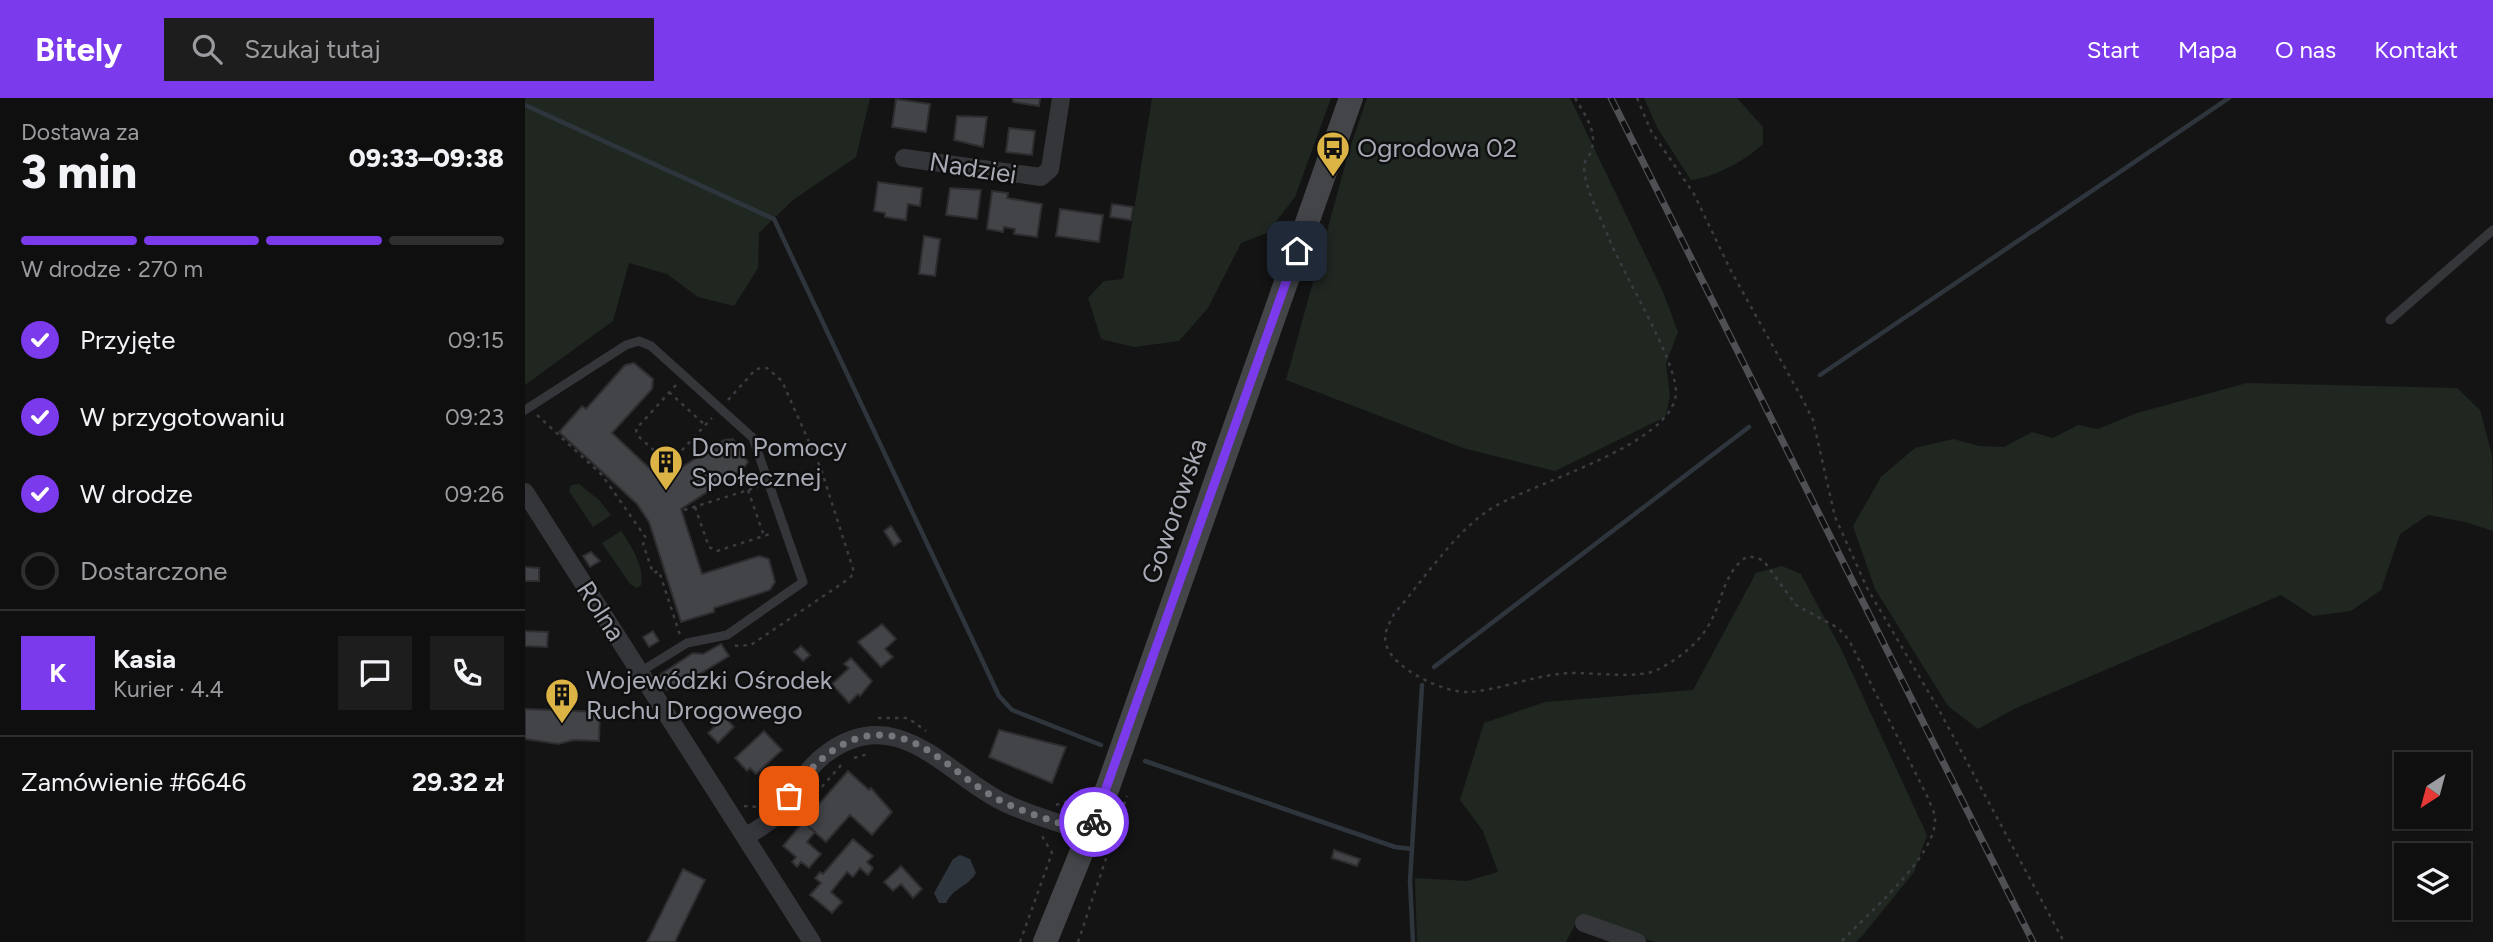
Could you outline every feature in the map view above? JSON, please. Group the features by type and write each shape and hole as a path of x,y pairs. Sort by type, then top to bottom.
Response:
{"main road":[{"name":"Goworowska","path":"1045,942 1089,834 1351,98"}],"street":[{"name":"Nadziei","path":"905,158 1041,177 1050,169 1061,98"},
{"name":"Rolna","path":"525,492 812,942"},
{"path":"745,836 769,822 818,760 845,742 867,737 890,737 917,744 992,796 1089,834"},
{"path":"1584,923 1637,942"}],"lane":[{"path":"2390,320 2493,230"},
{"path":"527,408 626,345 645,342 753,439 803,575 803,582 727,635 702,638 684,645 640,672"}],"path":[{"path":"1575,98 1592,127 1593,141 1584,164 1589,185 1608,236 1669,366 1676,393 1672,407 1644,435 1616,452 1579,471 1523,491 1485,512 1394,614 1385,632 1386,646 1396,662 1414,674 1443,688 1467,692 1570,673 1654,672 1680,658 1698,640 1712,620 1733,567 1748,556 1755,555 1772,567 1796,605 1838,628 1849,640 1928,798 1935,818 1931,835 1907,872 1841,942"},
{"path":"1637,98 1657,141 1695,194 1731,271 1804,402 1812,420 1835,517 1867,588 1939,710 2064,942"},
{"path":"669,392 705,425"},
{"path":"527,408 602,475 646,538 643,544 653,573 660,571 684,645"},
{"path":"684,510 770,483"},
{"path":"748,490 764,536"},
{"path":"695,507 709,547 717,551 786,528"},
{"path":"876,718 908,718 930,734"},
{"path":"804,807 845,761 868,754"},
{"path":"1020,942 1052,853 1042,841 1041,834 1050,807 1091,793"},
{"path":"741,806 761,805"}],"shaded area":[{"path":"525,98 870,98 856,157 793,200 759,233 758,268 734,306 698,297 667,274 629,263 613,321 525,385"},
{"path":"1152,98 1331,98 1295,197 1267,233 1241,243 1208,308 1179,341 1134,347 1101,339 1088,298 1104,281 1123,279"},
{"path":"1367,98 1570,98 1663,292 1678,332 1666,364 1670,396 1665,417 1555,471 1463,448 1286,380 1349,151"},
{"path":"1644,98 1737,98 1763,127 1763,144 1729,167 1710,176 1691,180 1658,129"},
{"path":"2247,383 2457,388 2480,410 2492,455 2493,531 2428,515 2400,534 2381,590 2351,611 2313,616 2281,595 2014,709 1978,729 1948,706 1875,589 1853,526 1881,477 1915,448 1953,439 1979,446 2004,447 2032,432 2053,438 2078,425 2098,429 2137,413"},
{"path":"579,484 599,500 611,515 593,527 569,491 571,485"},
{"path":"621,531 633,550 641,571 641,585 637,588 630,584 602,543"},
{"path":"1782,566 1801,574 1841,649 1927,835 1914,872 1863,935 1856,942 1654,942 1580,915 1566,942 1417,942 1415,878 1467,881 1498,872 1483,831 1460,800 1484,723 1545,702 1693,690 1756,573"},
{"path":"960,855 970,859 976,873 946,903 939,903 934,893 953,859"}],"building":[{"path":"1013,98 1040,98 1039,106 1013,102"},
{"path":"896,99 930,104 926,132 892,127"},
{"path":"957,116 987,117 983,147 954,140"},
{"path":"1009,128 1035,131 1032,155 1006,152"},
{"path":"878,182 922,188 920,206 908,204 906,220 885,217 885,213 874,211"},
{"path":"950,188 981,190 977,219 946,215"},
{"path":"992,191 1008,193 1007,198 1042,204 1037,237 1014,234 1015,229 1004,227 1003,232 987,229"},
{"path":"1112,204 1133,207 1131,220 1110,217"},
{"path":"1060,209 1103,215 1099,242 1056,236"},
{"path":"924,236 940,239 935,276 919,274"},
{"name":"Dom Pomocy Społecznej","path":"634,363 653,379 652,389 612,433 662,480 724,440 733,439 748,462 743,469 681,509 702,574 759,556 769,559 775,582 770,590 681,622 649,522 637,504 559,432 582,406 586,409 625,365"},
{"path":"891,526 901,541 894,546 884,531"},
{"path":"591,552 600,561 590,567 583,556"},
{"path":"525,567 539,568 539,581 525,581"},
{"path":"882,624 896,639 885,649 893,657 881,667 858,642"},
{"path":"525,631 548,632 547,647 525,646"},
{"path":"653,631 659,641 649,647 643,637"},
{"path":"721,644 729,656 687,682 685,678 667,690 658,676 693,653 703,654"},
{"path":"801,646 810,655 803,661 794,652"},
{"path":"851,658 872,681 860,696 858,694 849,703 832,684 849,668 844,664"},
{"name":"Wojewódzki Ośrodek Ruchu Drogowego","path":"525,709 600,712 599,741 574,740 558,744 525,739"},
{"path":"725,717 734,727 718,743 708,733"},
{"path":"999,730 1066,747 1052,783 989,757"},
{"path":"764,731 782,750 756,774 750,768 747,771 735,758"},
{"path":"848,771 869,790 871,788 892,812 872,835 850,815 826,842 803,822"},
{"path":"803,822 815,832 807,842 821,854 809,868 801,862 797,867 792,862 796,857 783,846"},
{"path":"853,839 873,856 867,862 873,868 868,875 860,868 853,877 847,872 831,892 842,902 832,913 810,895 821,883 815,878 820,872 823,874"},
{"path":"1334,850 1360,859 1357,866 1332,858"},
{"path":"901,866 922,889 913,898 901,884 893,891 884,882"},
{"path":"683,869 705,880 675,942 647,942"}],"waterway":[{"path":"1820,375 2229,98"},
{"path":"525,105 774,219 999,696 1012,710 1101,745"},
{"path":"1434,667 1749,427"},
{"path":"1413,942 1410,881 1422,685"},
{"path":"1145,761 1395,847 1412,849"}],"railway":[{"path":"1611,98 2033,942"}],"way so far":[{"path":"789,796 810,768 834,748 854,739 880,736 917,744 1005,803 1089,834 1094,822"}],"place":[{"name":"Ogrodowa 02","path":"1333,178"},
{"name":"Dom Pomocy Społecznej","path":"666,492"},
{"name":"Wojewódzki Ośrodek Ruchu Drogowego","path":"562,725"}],"route":[{"path":"1094,822 1297,251"}]}
